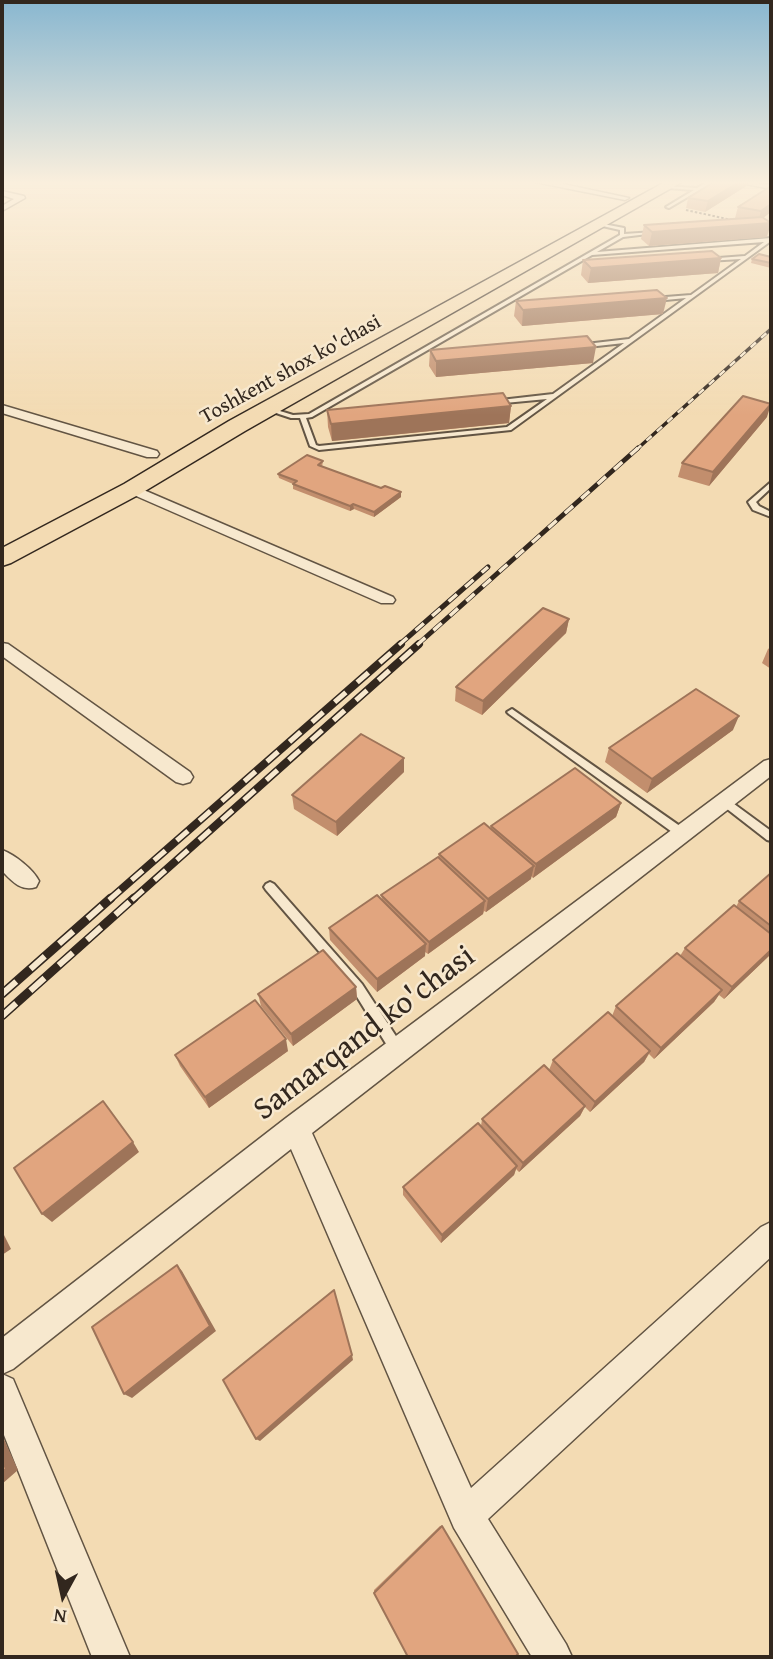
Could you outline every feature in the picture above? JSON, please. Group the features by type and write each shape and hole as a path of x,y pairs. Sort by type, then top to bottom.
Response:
{"main road":[{"name":"Toshkent shox ko'chasi","path":"2,558 132,489 227,422 516,259"},
{"name":"Toshkent shox ko'chasi","path":"129,467 152,454 227,422 267,409 536,259"},
{"path":"2,537 25,524"}],"street":[{"path":"2,409 152,454"},
{"path":"132,489 387,600"},
{"path":"2,648 183,777"},
{"name":"Samarqand ko'chasi","path":"2,1358 296,1128 771,766"},
{"path":"2,859 29,881"},
{"path":"296,1128 466,1516 553,1657"},
{"path":"466,1516 771,1237"},
{"path":"2,1390 111,1657"}],"lane":[{"path":"303,420 580,259"},
{"path":"694,261 715,259"},
{"path":"303,420 313,446 328,449 509,429 743,259"},
{"path":"562,270 575,269"},
{"path":"653,299 694,296"},
{"path":"490,312 503,311"},
{"path":"576,346 629,341"},
{"path":"405,362 418,361"},
{"path":"490,402 557,396"},
{"path":"267,409 303,420 317,420"},
{"path":"771,484 752,502 756,508 771,515"},
{"path":"512,712 683,834"},
{"path":"726,802 771,837"},
{"path":"270,887 358,988 398,1051"}],"building":[{"path":"591,259 703,259 591,268 583,260"},
{"path":"657,290 667,298 523,310 516,301"},
{"path":"587,336 596,347 436,361 430,350"},
{"path":"503,393 511,406 331,424 327,410"},
{"path":"743,396 771,404 713,472 682,463"},
{"path":"307,455 323,461 318,465 381,488 385,486 401,492 374,512 353,504 350,506 293,484 297,481 278,474"},
{"path":"543,608 569,619 483,701 456,687"},
{"path":"696,689 739,716 652,779 609,748"},
{"path":"361,734 404,758 336,822 292,795"},
{"path":"575,768 621,803 536,864 491,826"},
{"path":"484,823 534,866 488,899 439,854"},
{"path":"438,857 485,901 429,942 381,895"},
{"path":"771,873 771,926 739,901"},
{"path":"377,895 426,944 377,979 329,928"},
{"path":"734,905 771,934 771,950 732,987 685,948"},
{"path":"323,950 356,987 291,1034 258,994"},
{"path":"677,953 722,990 661,1048 616,1006"},
{"path":"255,1000 286,1039 205,1097 175,1055"},
{"path":"608,1012 650,1051 595,1102 553,1060"},
{"path":"544,1065 585,1106 523,1163 482,1119"},
{"path":"103,1101 133,1142 42,1214 14,1168"},
{"path":"478,1123 517,1166 442,1235 403,1187"},
{"path":"177,1265 210,1326 124,1394 92,1327"},
{"path":"334,1290 352,1355 256,1439 223,1380"},
{"path":"442,1526 518,1654 515,1657 408,1657 374,1593"}],"railway":[{"path":"636,450 771,329"},
{"path":"417,645 638,448"},
{"path":"399,645 488,567"},
{"path":"109,900 401,644"},
{"path":"132,900 419,644"},
{"path":"2,994 111,898"},
{"path":"2,1016 134,898"}]}
